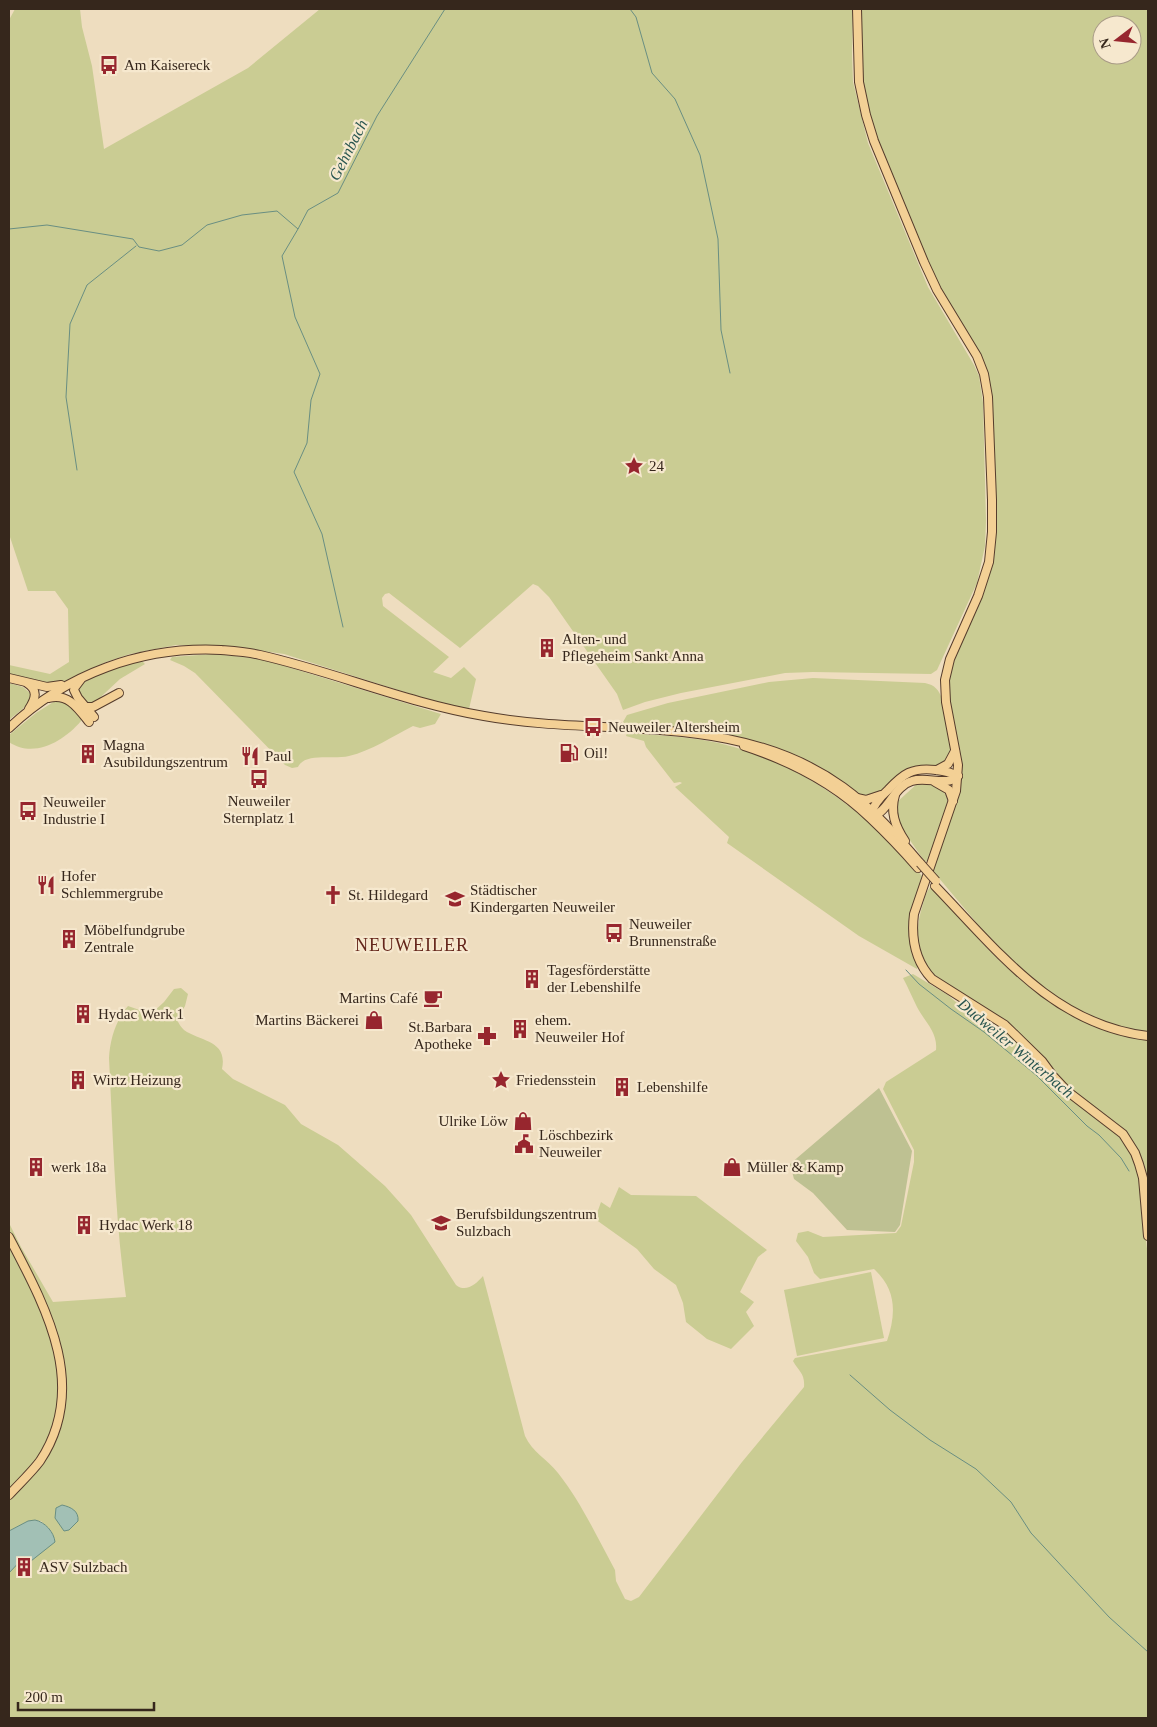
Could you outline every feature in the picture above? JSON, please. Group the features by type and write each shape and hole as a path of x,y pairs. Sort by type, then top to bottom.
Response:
{"main road":[{"path":"857,9 859,82 874,141 937,290 977,356 984,374 988,397 992,524 989,562 978,596 950,659 945,680 947,710 958,776 954,801 914,914 913,935 920,962 932,979 1014,1032 1067,1091 1123,1134 1135,1152 1143,1178 1148,1236"},
{"path":"9,728 42,700 86,675 121,662 157,654 194,650 258,654 424,702 484,716 545,724 694,733 744,741 781,754 822,774 857,798 1021,974 1062,1006 1106,1027 1122,1032 1148,1036"},
{"path":"42,700 56,696 66,698 92,719 74,690 76,684 86,675"},
{"path":"9,678 50,687 68,684"},
{"path":"23,681 32,687 35,692 33,703 27,712"},
{"path":"86,707 93,707 119,693"},
{"path":"694,733 748,748 792,765 872,815 914,855"},
{"path":"937,770 948,764 955,750"},
{"path":"872,815 883,795 898,780 910,772 922,769 937,770 958,776"},
{"path":"872,815 910,782 919,780 951,781 958,776"},
{"path":"930,780 947,788 954,801"},
{"path":"896,793 893,817 919,865"},
{"path":"857,798 872,799 883,795"},
{"path":"9,1237 46,1312 58,1350 62,1385 59,1415 50,1444 38,1463 9,1494"}],"green space":[{"path":"15,9 80,9 82,27 92,66 104,149 248,68 320,9 853,9 853,82 868,143 928,287 979,376 983,403 985,546 977,583 937,670 931,674 785,673 681,693 623,710 617,694 549,597 538,586 533,584 460,648 389,593 385,594 382,598 383,606 449,657 433,672 451,678 464,667 476,679 469,709 436,702 284,654 236,647 176,645 130,654 106,662 54,686 9,675 9,665 50,674 69,662 68,609 55,591 28,591 9,534 9,20"},
{"path":"860,9 1148,9 1148,1032 1102,1021 1081,1012 1041,987 1005,956 989,939 933,871 957,800 960,781 948,691 949,669 979,602 994,560 995,532 988,380 926,261 874,132 863,90"},
{"path":"213,654 254,658 275,663 441,714 435,724 420,728 413,726 357,754 343,757 313,758 302,762 298,767 292,768 285,765 195,673 170,660 172,657"},
{"path":"142,661 145,664 120,679 90,707 77,692 77,688 84,682 100,674"},
{"path":"813,678 925,683 934,687 942,699 949,728 951,751 948,761 943,765 927,768 888,788 863,797 762,744 701,730 626,724 623,722 627,715 668,703 769,682"},
{"path":"9,683 23,687 31,694 26,706 9,720"},
{"path":"55,701 67,704 81,721 57,741 38,748 28,749 9,742 9,735 36,713"},
{"path":"627,733 703,740 735,747 766,758 796,772 851,807 900,852 922,876 913,910 910,931 913,953 918,965 917,969 859,936 727,843 729,837 675,787 682,783 674,783 646,747 644,741 626,736"},
{"path":"918,783 935,786 942,790 947,797 947,803 928,860 925,862 898,823 896,803"},
{"path":"931,886 1001,962 1052,1004 1081,1020 1113,1032 1148,1040 1148,1196 1143,1165 1130,1137 1123,1129 1077,1096 1040,1053 1023,1037 998,1018 932,975 923,958 918,941 920,914"},
{"path":"913,974 993,1024 1024,1047 1055,1085 1117,1134 1131,1151 1138,1173 1148,1257 1148,1718 9,1718 9,1573 17,1563 52,1532 41,1521 28,1521 9,1531 9,1223 53,1302 126,1297 117,1207 109,1058 114,1030 128,1006 151,1014 174,989 181,988 188,994 185,1006 177,1020 184,1030 217,1047 223,1059 222,1069 233,1079 285,1105 301,1124 338,1145 385,1186 411,1215 456,1285 467,1288 483,1276 525,1436 532,1447 554,1468 574,1496 615,1570 616,1581 625,1599 631,1601 639,1597 742,1462 804,1387 803,1376 793,1361 795,1358 887,1341 893,1312 891,1294 882,1277 874,1269 820,1279 814,1273 808,1257 796,1241 798,1233 808,1231 823,1237 896,1233 901,1226 914,1162 914,1150 883,1089 886,1082 936,1050 933,1032 917,1007 903,978"},
{"path":"879,1088 912,1151 900,1225 895,1232 847,1230 813,1193 794,1179 790,1164"},
{"path":"619,1187 631,1195 696,1196 767,1250 758,1257 740,1292 754,1302 746,1312 754,1326 731,1349 707,1339 686,1322 683,1303 676,1285 654,1269 637,1249 595,1219 601,1202 610,1208"},
{"path":"871,1272 884,1338 797,1356 784,1290"}],"water":[{"path":"62,1505 74,1510 78,1518 78,1521 69,1530 64,1531 55,1518 56,1508"},
{"path":"35,1520 48,1528 55,1542 31,1561 24,1557 9,1573 9,1531 28,1521"}],"waterway":[{"name":"Gehnbach","path":"9,229 47,225 133,239 139,247 159,251 182,245 207,225 242,215 277,211 298,229 308,210 338,193 377,116 445,9"},
{"path":"630,9 636,17 652,73 675,99 700,155 718,239 721,330 730,373"},
{"path":"298,229 282,256 295,317 320,374 311,400 307,443 294,472 322,534 343,627"},
{"path":"77,470 66,397 70,324 87,285 136,246"},
{"name":"Dudweiler Winterbach","path":"906,970 919,984 984,1032 1036,1075 1087,1126 1099,1135 1121,1158 1129,1171"},
{"path":"850,1375 890,1410 930,1440 976,1469 1011,1502 1031,1533 1109,1617 1148,1652"}],"place":[{"name":"Am Kaisereck","path":"109,65"},
{"name":"24","path":"634,466"},
{"name":"Alten- und Pflegeheim Sankt Anna","path":"547,648"},
{"name":"Neuweiler Altersheim","path":"593,727"},
{"name":"Oil!","path":"569,753"},
{"name":"Magna Asubildungszentrum","path":"88,754"},
{"name":"Paul","path":"250,756"},
{"name":"Neuweiler Sternplatz 1","path":"259,779"},
{"name":"Neuweiler Industrie I","path":"28,811"},
{"name":"Hofer Schlemmergrube","path":"46,885"},
{"name":"St. Hildegard","path":"333,895"},
{"name":"Städtischer Kindergarten Neuweiler","path":"455,899"},
{"name":"Neuweiler Brunnenstraße","path":"614,933"},
{"name":"Möbelfundgrube Zentrale","path":"69,939"},
{"name":"Tagesförderstätte der Lebenshilfe","path":"532,979"},
{"name":"Martins Café","path":"433,998"},
{"name":"Hydac Werk 1","path":"83,1014"},
{"name":"Martins Bäckerei","path":"374,1020"},
{"name":"ehem. Neuweiler Hof","path":"520,1029"},
{"name":"St.Barbara Apotheke","path":"487,1036"},
{"name":"Wirtz Heizung","path":"78,1080"},
{"name":"Friedensstein","path":"501,1080"},
{"name":"Lebenshilfe","path":"622,1087"},
{"name":"Ulrike Löw","path":"523,1121"},
{"name":"Löschbezirk Neuweiler","path":"524,1144"},
{"name":"werk 18a","path":"36,1167"},
{"name":"Müller & Kamp","path":"732,1167"},
{"name":"Berufsbildungszentrum Sulzbach","path":"441,1223"},
{"name":"Hydac Werk 18","path":"84,1225"},
{"name":"ASV Sulzbach","path":"24,1567"}],"district":[{"name":"NEUWEILER","path":"412,945"}]}
